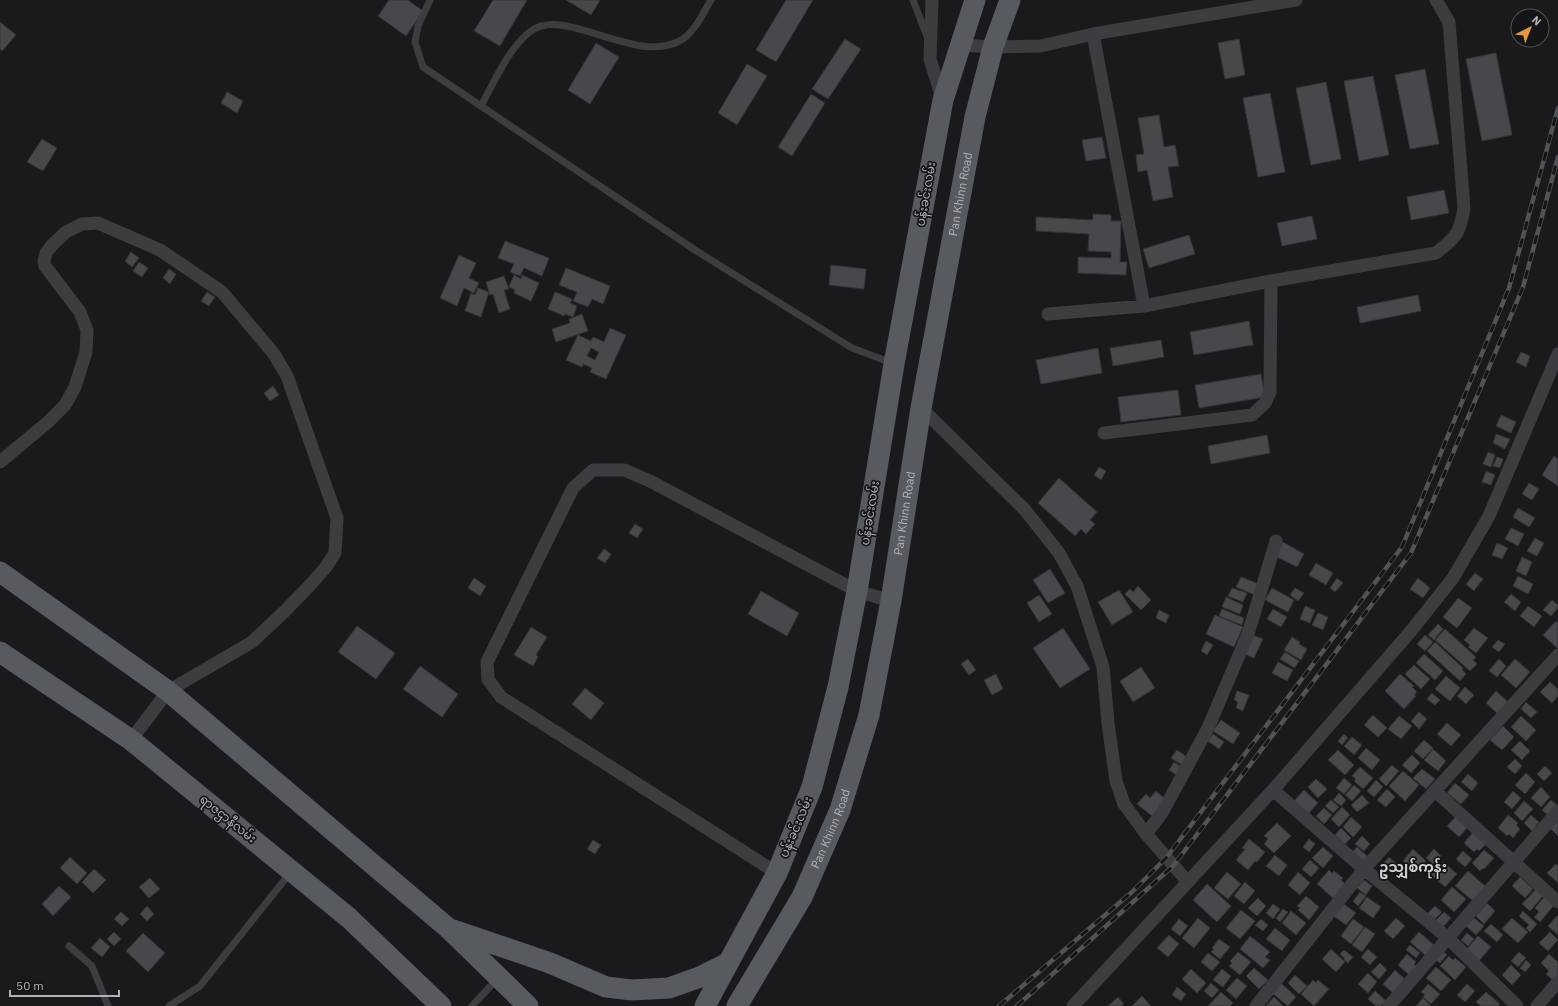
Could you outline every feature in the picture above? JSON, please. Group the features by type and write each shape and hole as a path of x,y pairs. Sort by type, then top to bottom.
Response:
{"main road":[{"name":"ပန်းခင်းလမ်း","path":"705,1006 776,872 812,787 838,687 857,591 894,364 943,100 975,0"},
{"name":"Pan Khinn Road","path":"737,1006 802,897 840,810 869,715 891,601 921,408 974,117 993,47 1010,0"},
{"path":"0,572 168,691 448,928 528,1006"},
{"name":"ရာဇဌာနီလမ်း","path":"0,652 131,740 349,918 441,1006"},
{"path":"448,928 550,963 606,987 632,990 669,988 700,977 728,963"},
{"path":"744,1006 751,981"}],"street":[{"path":"932,0 929,43 930,58 943,100"},
{"path":"961,45 993,47 1041,46 1092,34 1265,3 1296,0"},
{"path":"1048,314 1144,306 1271,281 1436,253 1453,239 1462,226 1464,208 1449,22 1436,0"},
{"path":"1092,34 1144,306"},
{"path":"0,462 48,422 65,405 74,387 86,352 87,330 80,312 45,266 44,260 46,253 52,244 66,232 82,224 98,223 160,250 222,292 274,354 287,376 337,518 335,553 326,567 312,583 252,642 168,691 131,740"},
{"path":"1104,433 1252,415 1265,403 1270,392 1271,281"},
{"path":"1073,1006 1274,790 1411,631 1453,578 1490,516 1558,354"},
{"path":"921,408 1025,510 1059,553 1076,586 1103,667 1108,723 1116,781 1124,804 1146,834 1188,882"},
{"path":"776,872 501,698 488,679 487,662 573,488 593,470 624,470 650,481 857,591 891,601"},
{"path":"1146,834 1162,813 1208,728 1248,634 1276,541"},
{"path":"1256,1006 1364,869 1558,656"},
{"path":"1274,790 1364,869 1448,938 1517,1006"},
{"path":"1435,791 1558,902"},
{"path":"1389,1006 1513,861 1558,811"},
{"path":"1537,1006 1558,982"}],"lane":[{"path":"430,0 418,26 415,42 424,67 695,250 852,348 894,364"},
{"path":"481,106 517,43 532,30 553,23 650,48 669,45 683,38 696,25 711,0"},
{"path":"913,0 929,43"},
{"path":"169,1006 200,986 291,871"},
{"path":"69,946 92,966 108,1006"},
{"path":"472,1006 498,978"}],"building":[{"path":"389,0 408,0 423,11 406,36 378,16"},
{"path":"493,0 527,0 500,46 474,31"},
{"path":"566,0 600,0 591,15"},
{"path":"786,0 813,0 776,62 756,50"},
{"path":"0,22 16,35 2,51 0,49"},
{"path":"845,39 861,49 828,99 812,89"},
{"path":"1239,39 1245,75 1225,79 1218,43"},
{"path":"596,43 619,57 590,104 568,90"},
{"path":"1496,53 1512,135 1482,141 1466,59"},
{"path":"747,64 767,76 737,125 718,113"},
{"path":"1425,69 1439,144 1410,149 1395,75"},
{"path":"1373,76 1389,155 1359,161 1344,81"},
{"path":"1326,82 1341,159 1311,165 1296,88"},
{"path":"227,92 243,101 237,113 221,103"},
{"path":"1270,93 1285,172 1258,177 1243,98"},
{"path":"811,94 825,103 792,156 778,147"},
{"path":"1159,115 1164,147 1175,145 1179,166 1168,167 1173,197 1153,201 1147,170 1138,172 1136,155 1144,154 1138,118"},
{"path":"1102,137 1106,158 1086,161 1082,140"},
{"path":"42,139 57,148 43,171 27,162"},
{"path":"1444,190 1449,213 1411,220 1407,197"},
{"path":"1093,214 1111,215 1111,221 1121,221 1120,262 1127,262 1126,275 1078,273 1078,257 1111,258 1111,252 1088,251 1089,234 1036,231 1036,217 1093,220"},
{"path":"1312,216 1317,239 1282,246 1277,223"},
{"path":"1189,235 1195,254 1149,268 1143,249"},
{"path":"505,241 549,258 542,276 524,268 520,276 510,272 514,264 498,258"},
{"path":"131,252 139,258 132,267 125,261"},
{"path":"459,255 476,263 469,278 479,283 474,293 464,288 457,306 440,298"},
{"path":"139,262 148,268 142,277 133,271"},
{"path":"831,265 866,269 864,289 829,285"},
{"path":"566,268 610,286 603,304 592,299 588,307 573,301 577,292 559,285"},
{"path":"169,269 176,274 170,284 163,278"},
{"path":"514,275 521,279 522,275 539,283 531,301 514,293 515,290 509,287"},
{"path":"504,276 509,289 504,290 510,309 499,313 493,294 490,295 486,282"},
{"path":"478,288 489,292 481,317 465,311 471,293 475,295"},
{"path":"207,292 215,297 209,306 201,301"},
{"path":"555,292 572,299 570,303 577,306 573,317 565,314 564,316 548,309"},
{"path":"1418,295 1421,311 1360,323 1357,307"},
{"path":"582,314 588,331 556,342 552,329 570,323 569,319"},
{"path":"1249,321 1253,345 1194,355 1190,332"},
{"path":"610,328 626,335 606,379 590,372 592,368 583,364 582,367 566,360 578,335 591,341 593,337 604,342","holes":["591,348 599,352 595,360 587,356"]},
{"path":"1161,340 1164,357 1113,366 1110,348"},
{"path":"1098,348 1102,373 1041,384 1036,360"},
{"path":"1521,352 1530,356 1526,367 1516,362"},
{"path":"1261,374 1265,397 1199,408 1195,385"},
{"path":"273,386 279,395 270,401 264,393"},
{"path":"1178,390 1181,415 1121,422 1118,397"},
{"path":"1501,415 1516,422 1511,433 1496,426"},
{"path":"1496,434 1510,439 1505,449 1493,443"},
{"path":"1267,435 1270,453 1211,464 1208,446"},
{"path":"1488,452 1495,455 1491,467 1483,464"},
{"path":"1554,456 1558,459 1558,486 1542,475"},
{"path":"1497,457 1503,459 1500,468 1493,466"},
{"path":"1099,467 1106,471 1101,480 1094,475"},
{"path":"1486,471 1495,475 1491,485 1482,482"},
{"path":"1059,478 1097,512 1090,520 1095,524 1086,534 1081,529 1075,536 1038,503"},
{"path":"1529,483 1539,489 1532,500 1522,494"},
{"path":"1518,508 1535,518 1529,527 1513,517"},
{"path":"635,524 643,529 637,538 629,533"},
{"path":"1511,528 1524,534 1518,546 1505,539"},
{"path":"1535,538 1544,543 1537,556 1527,551"},
{"path":"1283,542 1304,554 1297,567 1275,556"},
{"path":"1497,543 1508,548 1502,559 1492,555"},
{"path":"604,549 611,554 605,563 597,558"},
{"path":"1522,557 1532,562 1526,576 1516,571"},
{"path":"1316,563 1333,573 1326,585 1309,575"},
{"path":"1050,569 1065,593 1048,603 1033,580"},
{"path":"1475,573 1483,579 1474,591 1466,584"},
{"path":"1518,576 1533,584 1528,594 1513,586"},
{"path":"1241,577 1259,584 1255,595 1236,587"},
{"path":"474,578 486,586 480,596 468,588"},
{"path":"1337,578 1343,583 1335,592 1330,588"},
{"path":"1418,578 1430,588 1423,598 1410,589"},
{"path":"1138,586 1151,600 1141,610 1125,594 1130,589 1133,592"},
{"path":"1232,588 1247,593 1243,602 1228,596"},
{"path":"1272,588 1294,600 1288,612 1265,600"},
{"path":"1295,588 1304,593 1298,601 1290,595"},
{"path":"1119,590 1133,612 1112,625 1098,602"},
{"path":"761,591 799,613 787,636 748,614"},
{"path":"1511,594 1521,602 1515,611 1504,602"},
{"path":"1039,595 1052,614 1039,622 1027,603"},
{"path":"1226,597 1243,605 1240,614 1222,607"},
{"path":"1458,598 1472,608 1457,628 1443,617"},
{"path":"1552,600 1558,605 1558,608 1551,616 1543,610"},
{"path":"1305,606 1315,610 1310,623 1300,619"},
{"path":"1528,606 1542,616 1534,627 1520,616"},
{"path":"1222,609 1244,618 1242,625 1219,616"},
{"path":"1273,609 1287,617 1281,627 1267,619"},
{"path":"1159,610 1169,615 1166,623 1156,618"},
{"path":"1318,613 1328,617 1323,630 1312,625"},
{"path":"1215,615 1243,627 1234,647 1206,634"},
{"path":"1556,621 1558,623 1557,648 1543,635"},
{"path":"1438,624 1443,629 1434,640 1428,635"},
{"path":"357,626 395,653 376,679 338,652"},
{"path":"531,627 547,637 536,655 538,657 533,666 514,655"},
{"path":"1063,628 1090,669 1060,688 1033,648"},
{"path":"1474,628 1488,638 1476,653 1468,647 1470,645 1464,640"},
{"path":"1445,629 1476,657 1473,660 1477,664 1470,671 1435,640"},
{"path":"1253,635 1263,639 1254,658 1244,654"},
{"path":"1425,635 1433,642 1425,651 1417,644"},
{"path":"1292,637 1307,649 1301,660 1284,650"},
{"path":"1498,640 1505,644 1499,652 1492,647"},
{"path":"1206,641 1213,645 1207,655 1201,651"},
{"path":"1435,642 1463,668 1462,669 1466,674 1460,681 1427,651"},
{"path":"1285,652 1299,661 1295,668 1280,659"},
{"path":"1424,654 1443,671 1435,680 1416,663"},
{"path":"968,659 976,670 969,675 961,664"},
{"path":"1499,659 1506,666 1497,677 1489,671"},
{"path":"1515,659 1530,672 1516,688 1501,675"},
{"path":"1278,662 1293,670 1287,681 1272,673"},
{"path":"1414,665 1430,679 1421,689 1405,674"},
{"path":"420,666 458,694 442,717 403,689"},
{"path":"1141,667 1155,688 1133,702 1120,681"},
{"path":"996,674 1003,689 992,695 984,680"},
{"path":"1400,674 1414,686 1412,687 1417,692 1414,695 1416,696 1404,709 1385,691"},
{"path":"1446,676 1460,688 1450,701 1435,689"},
{"path":"1550,682 1558,689 1558,696 1552,703 1540,692"},
{"path":"1465,687 1474,695 1466,704 1457,696"},
{"path":"585,688 604,703 591,720 572,704"},
{"path":"1237,691 1249,695 1243,711 1236,708 1238,702 1234,700"},
{"path":"1496,691 1509,703 1499,715 1486,703"},
{"path":"1432,693 1440,700 1435,705 1427,699"},
{"path":"1526,702 1537,712 1531,718 1521,709"},
{"path":"1419,712 1427,719 1419,729 1411,721"},
{"path":"1373,715 1387,728 1378,737 1364,725"},
{"path":"1399,716 1412,726 1401,739 1388,729"},
{"path":"1521,716 1536,730 1526,741 1511,727"},
{"path":"1221,720 1240,733 1233,744 1213,731"},
{"path":"1447,723 1461,735 1451,746 1437,734"},
{"path":"1503,726 1514,737 1502,750 1490,740"},
{"path":"1213,734 1224,742 1219,749 1208,741"},
{"path":"1344,734 1348,738 1342,745 1338,741"},
{"path":"1352,737 1362,745 1354,755 1344,746"},
{"path":"1424,740 1433,748 1423,759 1414,751"},
{"path":"1520,741 1530,751 1522,760 1511,750"},
{"path":"1366,748 1380,760 1372,770 1358,758"},
{"path":"1433,749 1446,761 1438,771 1424,760"},
{"path":"1177,750 1187,757 1182,765 1171,758"},
{"path":"1338,750 1354,765 1345,775 1328,760"},
{"path":"1412,755 1420,763 1411,773 1402,765"},
{"path":"1515,759 1522,766 1515,774 1507,767"},
{"path":"1174,762 1183,768 1178,776 1169,770"},
{"path":"1392,765 1399,771 1386,786 1379,779"},
{"path":"1545,766 1552,773 1544,781 1537,774"},
{"path":"1360,767 1373,778 1363,789 1354,781 1356,779 1352,776"},
{"path":"1422,769 1435,779 1426,789 1413,778"},
{"path":"1403,771 1419,785 1405,801 1389,786"},
{"path":"1526,773 1535,782 1525,794 1515,785"},
{"path":"1468,774 1478,783 1472,791 1461,782"},
{"path":"1344,778 1352,785 1344,794 1336,788"},
{"path":"1316,779 1327,789 1318,798 1308,787"},
{"path":"1376,780 1383,787 1374,797 1367,791"},
{"path":"1455,783 1469,795 1461,804 1447,793"},
{"path":"1354,785 1361,791 1352,801 1345,795"},
{"path":"1541,787 1550,797 1541,807 1531,798"},
{"path":"1387,789 1395,797 1386,807 1377,800"},
{"path":"1304,790 1318,803 1308,814 1294,801"},
{"path":"1156,791 1166,800 1152,816 1137,804 1146,794 1150,798"},
{"path":"1513,791 1521,798 1512,809 1504,802"},
{"path":"1339,793 1346,800 1341,806 1333,800"},
{"path":"1362,795 1369,803 1357,812 1351,805"},
{"path":"1331,800 1339,807 1333,813 1325,806"},
{"path":"1551,800 1558,806 1550,817 1542,810"},
{"path":"1524,801 1533,809 1522,821 1514,813"},
{"path":"1342,807 1350,815 1339,827 1331,819"},
{"path":"1324,808 1332,815 1324,824 1316,816"},
{"path":"1508,815 1518,823 1516,825 1520,829 1513,838 1509,834 1507,836 1498,828"},
{"path":"1531,815 1539,822 1532,831 1524,823"},
{"path":"1456,816 1468,827 1459,837 1447,826"},
{"path":"1351,817 1362,827 1353,837 1343,827"},
{"path":"1557,821 1558,822 1558,836 1550,828"},
{"path":"1277,823 1291,836 1274,853 1264,844 1268,839 1264,836"},
{"path":"1341,828 1351,838 1345,844 1335,835"},
{"path":"1475,830 1488,842 1479,851 1477,849 1474,852 1464,843"},
{"path":"1362,836 1370,844 1364,851 1355,844"},
{"path":"1249,839 1265,852 1248,870 1236,860 1245,849 1242,848"},
{"path":"1309,839 1315,844 1309,852 1303,847"},
{"path":"593,840 601,845 595,854 587,849"},
{"path":"1323,847 1333,856 1323,868 1312,858"},
{"path":"1357,847 1368,857 1363,863 1352,853"},
{"path":"1413,849 1426,861 1416,873 1403,861"},
{"path":"1434,849 1441,856 1433,864 1426,858"},
{"path":"1484,850 1494,858 1484,869 1483,868 1480,871 1472,863"},
{"path":"1463,851 1472,859 1465,867 1456,859"},
{"path":"1275,855 1287,865 1279,876 1266,866"},
{"path":"70,857 87,873 77,884 60,868"},
{"path":"1389,857 1398,865 1390,873 1382,865"},
{"path":"1310,860 1319,868 1311,877 1302,869"},
{"path":"1443,862 1457,874 1445,887 1431,875"},
{"path":"1556,864 1558,866 1558,883 1547,873"},
{"path":"94,869 106,880 93,893 82,882"},
{"path":"1329,870 1332,873 1334,871 1343,878 1341,880 1345,884 1333,898 1317,884"},
{"path":"1468,871 1486,887 1473,901 1455,886"},
{"path":"1227,872 1241,884 1228,899 1214,888"},
{"path":"1298,872 1310,883 1300,895 1288,885"},
{"path":"1520,877 1533,889 1525,898 1512,886"},
{"path":"150,878 160,889 149,898 139,887"},
{"path":"1364,880 1372,886 1366,895 1357,888"},
{"path":"1245,882 1255,891 1244,904 1234,896"},
{"path":"1207,884 1231,906 1217,922 1193,900"},
{"path":"59,886 71,897 53,916 42,904"},
{"path":"1452,887 1466,899 1454,912 1441,900"},
{"path":"1537,888 1544,895 1530,911 1522,904"},
{"path":"1360,892 1366,896 1358,906 1353,901"},
{"path":"1306,896 1319,907 1309,920 1298,910 1300,908 1297,906"},
{"path":"1545,896 1555,904 1540,922 1534,917 1539,912 1535,908"},
{"path":"1367,897 1381,907 1373,918 1359,908"},
{"path":"1258,898 1266,906 1257,916 1248,908"},
{"path":"1487,903 1495,911 1484,924 1476,916"},
{"path":"1273,904 1280,909 1273,919 1266,913"},
{"path":"1344,904 1356,913 1346,925 1334,916"},
{"path":"147,906 154,914 147,921 140,914"},
{"path":"1435,906 1442,912 1434,920 1427,914"},
{"path":"1283,909 1288,912 1280,922 1276,918"},
{"path":"1241,910 1255,921 1240,939 1226,928"},
{"path":"1291,911 1306,923 1296,935 1282,923"},
{"path":"1523,911 1537,924 1530,932 1526,928 1529,925 1519,916"},
{"path":"121,912 129,919 122,926 114,919"},
{"path":"1444,912 1451,918 1443,927 1436,920"},
{"path":"1557,916 1558,917 1558,935 1548,926"},
{"path":"1198,918 1210,928 1194,948 1182,938"},
{"path":"1396,918 1405,926 1393,939 1384,931"},
{"path":"1474,918 1484,926 1476,935 1466,926"},
{"path":"1512,918 1528,932 1518,943 1502,929"},
{"path":"1179,919 1188,926 1180,936 1171,929"},
{"path":"1261,919 1268,925 1263,931 1255,925"},
{"path":"1353,919 1364,927 1351,944 1341,936"},
{"path":"1491,924 1503,935 1497,942 1484,931"},
{"path":"1365,927 1375,934 1362,952 1352,945"},
{"path":"1275,928 1290,940 1282,951 1266,939"},
{"path":"114,932 121,939 114,946 107,939"},
{"path":"1419,932 1434,945 1425,955 1410,942"},
{"path":"1550,932 1558,940 1548,951 1539,943"},
{"path":"143,933 165,953 148,972 126,951"},
{"path":"1467,933 1474,939 1468,946 1461,940"},
{"path":"1169,935 1179,944 1168,957 1157,948"},
{"path":"1250,936 1270,952 1265,957 1270,960 1263,968 1240,949"},
{"path":"1478,936 1491,947 1479,961 1466,950"},
{"path":"100,938 110,947 102,957 91,948"},
{"path":"1219,939 1230,947 1220,959 1211,952 1214,949 1212,948"},
{"path":"1410,945 1420,953 1416,958 1406,950"},
{"path":"1331,949 1345,962 1336,972 1322,959"},
{"path":"1368,949 1377,957 1370,965 1361,957"},
{"path":"1344,950 1353,957 1348,963 1340,954"},
{"path":"1238,952 1251,962 1240,975 1229,966 1232,963 1230,961"},
{"path":"1444,952 1447,955 1440,963 1436,960"},
{"path":"1519,952 1526,958 1518,967 1511,961"},
{"path":"1208,953 1220,962 1212,971 1201,962"},
{"path":"1407,954 1416,962 1414,964 1416,966 1409,975 1398,965"},
{"path":"1549,954 1558,962 1558,981 1556,983 1546,974 1549,971 1541,963"},
{"path":"1449,956 1453,960 1455,958 1466,967 1455,980 1440,966"},
{"path":"1526,960 1531,965 1525,972 1520,968"},
{"path":"1380,963 1387,970 1379,979 1371,972"},
{"path":"1511,965 1521,975 1512,985 1502,975"},
{"path":"1436,967 1451,980 1441,991 1426,978"},
{"path":"1254,968 1268,980 1259,989 1246,976"},
{"path":"1191,969 1206,983 1197,993 1182,979"},
{"path":"1222,969 1231,976 1223,987 1213,980"},
{"path":"1395,970 1406,980 1394,994 1383,984"},
{"path":"1368,973 1377,982 1368,993 1358,984"},
{"path":"1295,975 1307,986 1299,994 1288,983"},
{"path":"1237,978 1247,986 1236,999 1226,990"},
{"path":"1313,980 1316,983 1318,980 1329,989 1314,1006 1301,994"},
{"path":"1211,983 1219,990 1212,998 1204,991"},
{"path":"1281,983 1296,997 1288,1006 1272,993"},
{"path":"1428,984 1440,994 1431,1004 1423,997 1425,995 1421,992"},
{"path":"1467,984 1475,991 1465,1002 1457,995"},
{"path":"1177,987 1186,994 1181,1001 1172,995"},
{"path":"1375,991 1386,1001 1381,1006 1376,1006 1368,999"},
{"path":"1221,992 1233,1003 1230,1006 1208,1006"},
{"path":"1486,992 1500,1004 1498,1006 1481,1006 1476,1002"},
{"path":"1142,996 1151,1006 1132,1006"},
{"path":"1118,997 1124,1004 1121,1006 1108,1006"},
{"path":"1274,997 1283,1006 1266,1006"},
{"path":"1423,998 1431,1006 1416,1006"}],"railway":[{"path":"999,1006 1132,892 1166,858 1402,547 1509,288 1558,108"},
{"path":"1017,1006 1173,866 1411,553 1523,287 1558,157"}],"district":[{"name":"ဥသျှစ်ကုန်း","path":"1413,867"}]}
